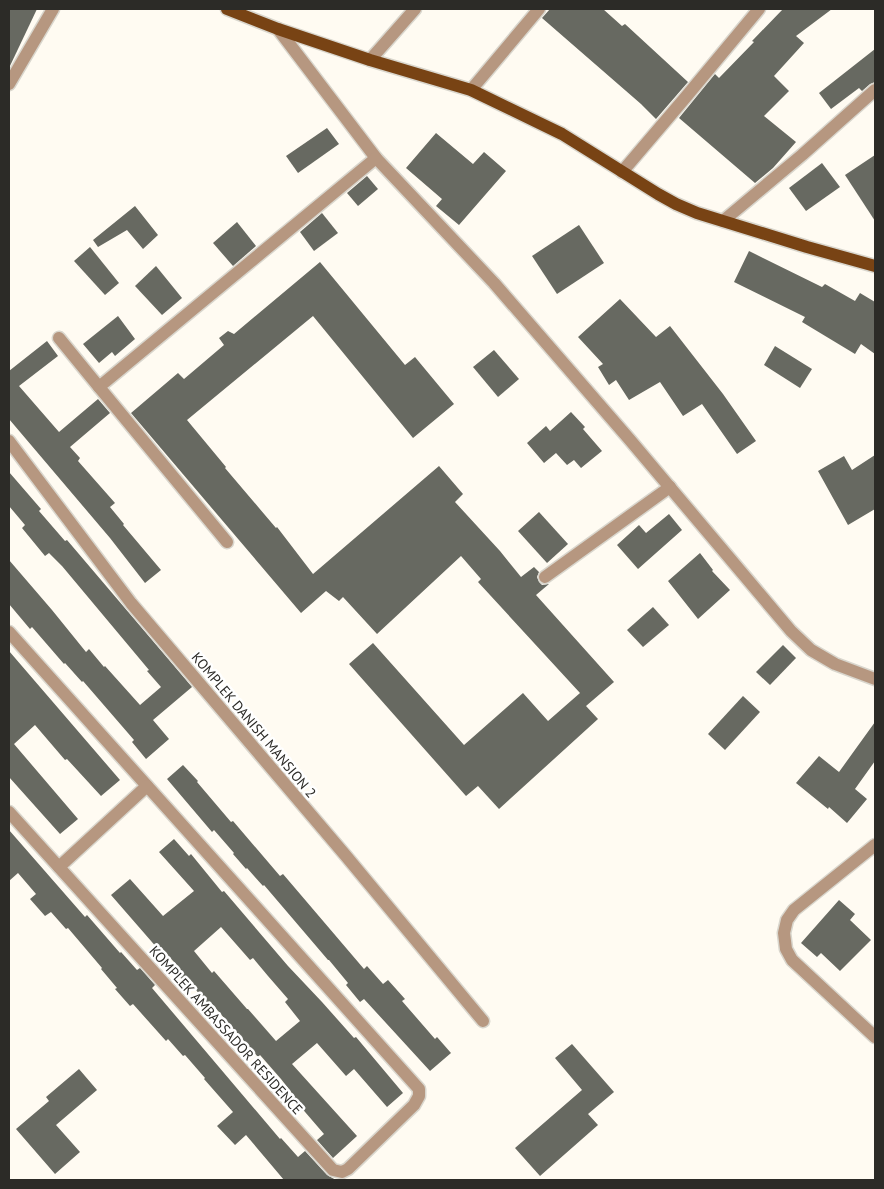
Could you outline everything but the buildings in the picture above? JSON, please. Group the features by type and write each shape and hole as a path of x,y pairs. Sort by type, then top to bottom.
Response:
{"main road":[{"path":"227,9 278,30 471,90 562,134 676,204 698,213 875,266"}],"street":[{"path":"9,84 53,9"},
{"path":"370,60 415,9"},
{"path":"471,90 539,9"},
{"path":"622,172 759,9"},
{"path":"278,30 376,158 494,283 630,440 791,631 811,650 835,664 875,679"},
{"path":"723,221 802,155 875,90"},
{"path":"99,387 376,158"},
{"path":"59,338 227,542"},
{"name":"KOMPLEK DANISH MANSION 2","path":"9,441 131,602 346,856 483,1022"},
{"path":"545,577 670,487"},
{"path":"9,632 147,786 59,867"},
{"name":"KOMPLEK AMBASSADOR RESIDENCE","path":"9,812 333,1170 342,1172 348,1169 414,1106 419,1096 419,1089 147,786"},
{"path":"875,845 794,910 787,920 784,933 786,949 792,960 875,1037"}]}
